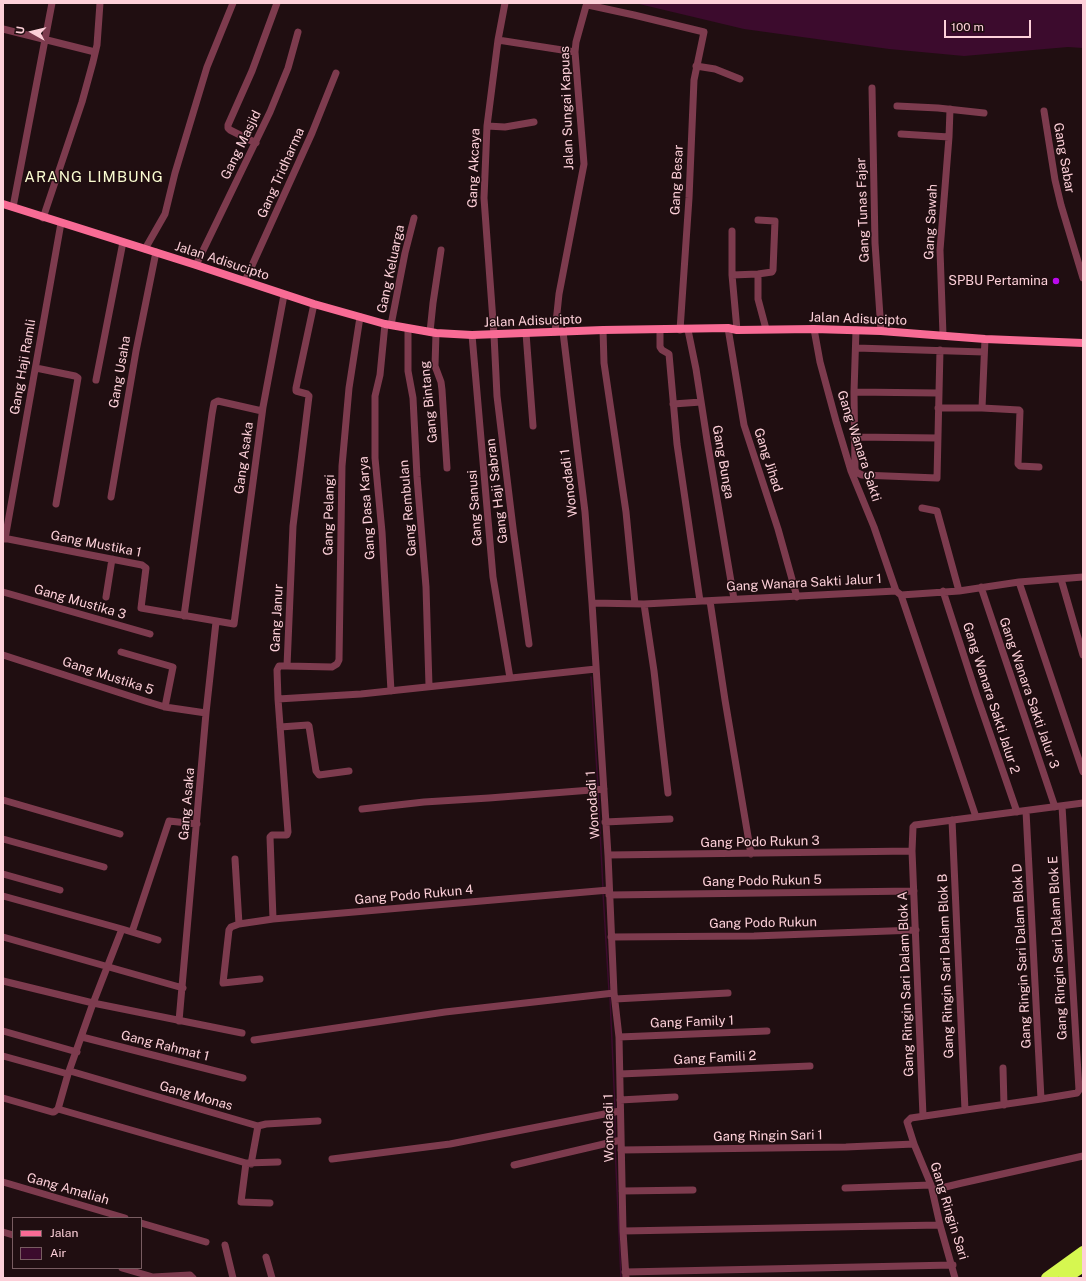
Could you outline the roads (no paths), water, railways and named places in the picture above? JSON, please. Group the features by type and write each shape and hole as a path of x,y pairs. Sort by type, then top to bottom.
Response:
{"highway":[{"path":"1047,1278 1083,1252"},
{"path":"1065,1278 1083,1266"}],"main road":[{"name":"Jalan Adisucipto","path":"3,204 43,218 156,252 284,295 388,325 433,333 494,335 603,330 814,329 881,331 985,339 1083,343"}],"street":[{"path":"12,207 52,3"},
{"path":"43,218 82,102 95,52 100,3"},
{"path":"145,249 165,214 175,173 207,68 233,3"},
{"path":"256,143 230,130 228,125 252,71 277,3"},
{"name":"Gang Akcaya","path":"494,335 484,198 487,126 498,40 505,3"},
{"name":"Gang Besar","path":"590,5 704,32 694,80 684,330"},
{"name":"Jalan Sungai Kapuas","path":"559,332 559,294 584,164 575,52 576,42 586,6 590,5"},
{"path":"3,29 95,52"},
{"name":"Gang Masjid","path":"196,265 256,143 281,84 298,32"},
{"path":"498,40 575,52"},
{"path":"696,66 715,69 740,79"},
{"name":"Gang Tridharma","path":"245,281 312,133 336,73"},
{"name":"Gang Tunas Fajar","path":"872,88 875,243 881,331"},
{"path":"897,106 984,113"},
{"name":"Gang Sawah","path":"943,335 940,250 950,110"},
{"name":"Gang Sabar","path":"1044,111 1060,205 1083,278"},
{"path":"487,126 505,127 534,122"},
{"path":"901,134 949,137"},
{"name":"Gang Keluarga","path":"388,325 414,218"},
{"path":"732,275 758,274 772,272 773,270 775,221 758,220"},
{"name":"Gang Haji Ramli","path":"4,539 61,223"},
{"name":"Gang Jihad","path":"732,231 732,329 744,425 778,529 797,597"},
{"path":"96,380 123,242"},
{"name":"Gang Bintang","path":"441,250 433,303 433,333 435,366 442,390 447,468"},
{"name":"Gang Usaha","path":"111,497 136,351 156,252"},
{"path":"758,274 758,299 766,329"},
{"name":"Gang Asaka","path":"232,624 235,621 247,515 262,411 284,295"},
{"name":"Gang Janur","path":"274,919 270,837 272,835 287,835 288,832 277,668 279,666 287,666 293,526 309,396 296,391 296,388 314,304"},
{"name":"Gang Pelangi","path":"287,666 332,667 337,664 339,660 342,466 349,388 360,317"},
{"name":"Gang Dasa Karya","path":"388,325 375,396 375,458 382,532 391,691"},
{"name":"Gang Rembulan","path":"408,329 408,371 413,398 417,477 426,587 430,686"},
{"name":"Gang Wanara Sakti","path":"814,329 820,362 851,471 874,527 898,593"},
{"path":"603,330 604,363 626,512 636,604"},
{"path":"660,330 660,347 669,354 677,444 700,601"},
{"name":"Gang Bunga","path":"684,330 702,402 734,598"},
{"path":"856,330 854,437 855,470 859,474 936,479 940,350"},
{"name":"Wonodadi 1","path":"559,332 585,512 592,603 608,856 614,995 619,1037 620,1111 618,1141 621,1150 623,1231 626,1275"},
{"path":"526,334 533,426"},
{"name":"Gang Sanusi","path":"472,335 492,570 510,678"},
{"name":"Gang Haji Sabran","path":"494,335 497,396 529,644"},
{"path":"982,408 985,339"},
{"path":"856,348 984,352"},
{"path":"36,368 75,376 78,378 56,504"},
{"path":"854,392 938,393"},
{"path":"184,616 214,403 218,401 262,411"},
{"path":"673,404 702,402"},
{"path":"938,408 982,408 1020,411 1018,464 1020,466 1039,467"},
{"path":"854,437 938,438"},
{"path":"922,508 937,512 959,590"},
{"name":"Gang Mustika 1","path":"4,539 142,565 146,568 140,608 232,624"},
{"path":"106,597 112,559"},
{"name":"Gang Wanara Sakti Jalur 1","path":"592,603 644,604 710,601 734,598 943,591 1019,582 1083,578"},
{"path":"1061,579 1083,655"},
{"path":"1019,582 1083,772"},
{"name":"Gang Wanara Sakti Jalur 3","path":"981,587 1058,806"},
{"name":"Gang Wanara Sakti Jalur 2","path":"943,591 1017,812"},
{"name":"Gang Mustika 3","path":"3,592 150,634"},
{"path":"898,593 976,817"},
{"path":"710,601 751,854"},
{"path":"644,604 654,672 668,793"},
{"name":"Gang Asaka","path":"179,1021 206,713 216,622"},
{"path":"121,652 173,667 165,707"},
{"name":"Gang Mustika 5","path":"3,655 165,707 206,713"},
{"path":"278,699 391,691 596,669"},
{"path":"280,727 309,726 316,771 318,775 349,772"},
{"path":"362,809 424,802 604,789"},
{"path":"3,800 120,834"},
{"path":"952,820 1083,803"},
{"name":"Gang Ringin Sari Dalam Blok E","path":"1041,1099 1077,1093 1079,1088 1058,806"},
{"name":"Gang Ringin Sari Dalam Blok D","path":"1026,811 1041,1099"},
{"path":"605,822 670,819"},
{"name":"Gang Ringin Sari Dalam Blok A","path":"923,1116 912,832 915,825 952,820"},
{"name":"Gang Ringin Sari Dalam Blok B","path":"952,820 965,1110"},
{"path":"132,932 169,821 197,824"},
{"path":"3,839 104,867"},
{"name":"Gang Podo Rukun 3","path":"608,856 912,851"},
{"path":"235,858 239,924 231,927 229,930 223,983 260,979"},
{"path":"3,874 60,890"},
{"name":"Gang Podo Rukun 5","path":"609,892 914,891"},
{"name":"Gang Podo Rukun 4","path":"239,924 274,919 591,892 609,892"},
{"path":"3,896 122,928 158,940"},
{"path":"3,1098 52,1112 58,1109 93,1003 122,928"},
{"name":"Gang Podo Rukun","path":"611,937 754,936 916,930"},
{"path":"3,937 183,988"},
{"path":"3,981 93,1003 242,1033"},
{"path":"254,1040 445,1012 597,995 728,993"},
{"path":"3,1031 77,1052"},
{"name":"Gang Family 1","path":"619,1037 767,1031"},
{"name":"Gang Rahmat 1","path":"82,1037 243,1078"},
{"name":"Gang Monas","path":"3,1056 258,1126 266,1124 318,1121"},
{"name":"Gang Famili 2","path":"620,1074 810,1066"},
{"path":"1002,1068 1004,1105"},
{"path":"620,1100 676,1097"},
{"path":"923,1116 1041,1099"},
{"path":"58,1109 248,1163 278,1162"},
{"path":"332,1159 450,1144 620,1111"},
{"name":"Gang Ringin Sari","path":"923,1116 911,1118 908,1121 914,1144 930,1186 951,1265 956,1278"},
{"path":"258,1126 248,1163 242,1202 270,1203"},
{"path":"514,1164 618,1141"},
{"name":"Gang Ringin Sari 1","path":"621,1150 839,1147 914,1144"},
{"path":"845,1188 930,1186 962,1182 1083,1156"},
{"name":"Gang Amaliah","path":"3,1182 122,1217"},
{"path":"622,1191 693,1190"},
{"path":"142,1223 206,1242"},
{"path":"623,1231 940,1225"},
{"path":"225,1245 233,1278"},
{"path":"266,1257 272,1278"},
{"path":"626,1275 951,1265"},
{"path":"125,1269 153,1278 190,1275 193,1278"}],"water":[{"path":"635,3 1083,3 1083,48 1068,47 964,56 889,49 744,29"}],"waterway":[{"path":"591,677 598,787"},
{"path":"598,791 603,889"},
{"path":"603,893 609,991"},
{"path":"610,997 615,1109"},
{"path":"615,1115 615,1139"},
{"path":"615,1145 621,1278"}],"place":[{"name":"SPBU Pertamina","path":"1056,281"}],"district":[{"name":"ARANG LIMBUNG","path":"94,177"}]}
